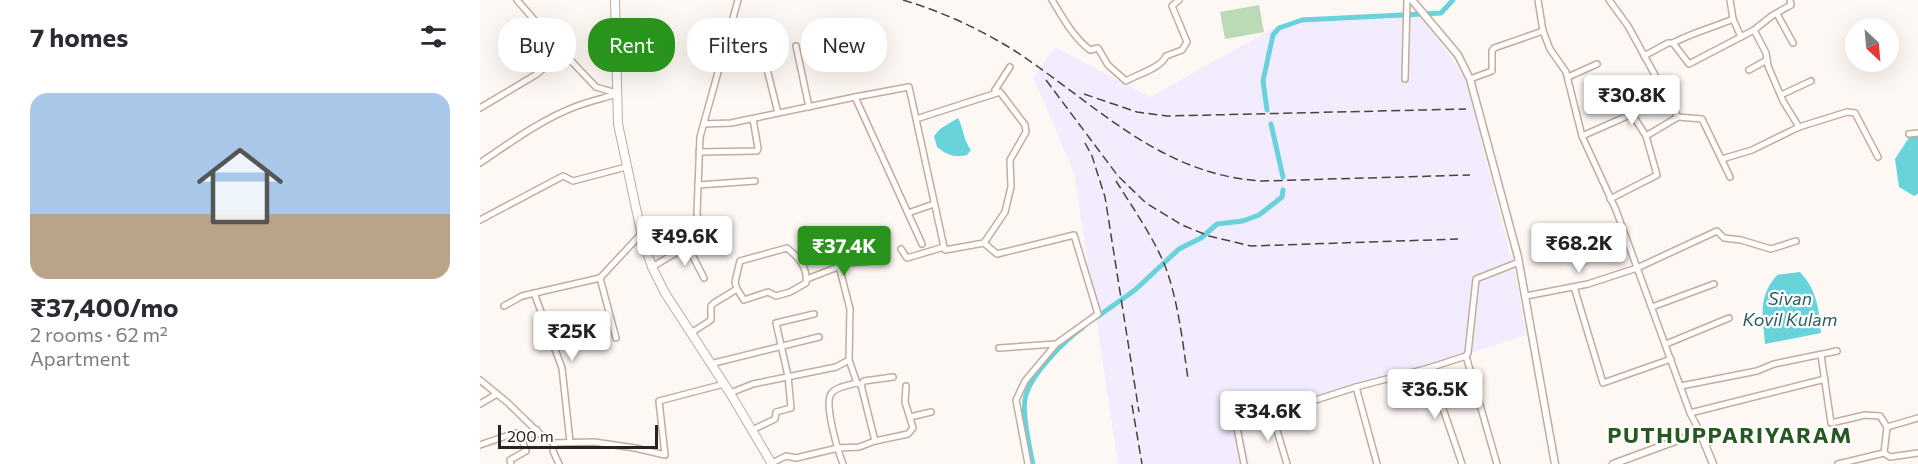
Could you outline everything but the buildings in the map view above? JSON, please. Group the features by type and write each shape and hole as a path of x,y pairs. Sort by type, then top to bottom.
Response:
{"main road":[{"path":"615,0 618,124 641,234 652,267 665,293 772,463"}],"street":[{"path":"517,0 533,18"},
{"path":"652,267 701,238 697,213 700,137 738,0"},
{"path":"1052,0 1071,31 1081,42 1090,50 1098,48 1108,65 1126,81 1158,65 1166,56 1182,50 1186,42 1172,6 1179,0"},
{"path":"1405,79 1407,0"},
{"path":"1412,0 1458,55 1470,79 1519,262 1555,464"},
{"path":"1538,0 1543,31 1550,49 1568,77 1582,136 1610,199 1690,413 1713,464"},
{"path":"1609,0 1628,26 1678,117"},
{"path":"1730,0 1733,19 1742,37"},
{"path":"1673,43 1689,63 1754,30 1791,5 1790,0"},
{"path":"1777,14 1793,43"},
{"path":"1644,56 1697,30 1714,27 1733,19"},
{"path":"1754,30 1766,53 1768,66 1781,95 1799,127"},
{"path":"1470,79 1492,71 1494,48 1543,31"},
{"path":"796,46 809,107"},
{"path":"1749,70 1767,60"},
{"path":"1568,77 1597,64"},
{"path":"576,66 596,87 617,94"},
{"path":"704,124 753,119 909,87 944,247 945,250 954,250 984,243 1007,205 1011,188 1010,160 1027,128 995,90 1010,67"},
{"path":"480,108 539,72"},
{"path":"768,72 778,113"},
{"path":"1781,95 1811,81"},
{"path":"1610,199 1657,175 1646,136 1613,85"},
{"path":"916,119 998,92"},
{"path":"480,162 531,128 553,117 577,106 617,94"},
{"path":"1582,136 1666,96"},
{"path":"855,97 922,244"},
{"path":"1722,159 1752,150 1799,127 1847,112 1855,113 1878,158"},
{"path":"1646,136 1678,117 1702,119 1730,177"},
{"path":"699,152 757,152 753,119"},
{"path":"1909,134 1918,133"},
{"path":"480,220 563,176 573,181 626,167"},
{"path":"698,185 755,181"},
{"path":"908,213 934,204"},
{"path":"1526,296 1574,287 1637,268 1717,231 1724,238 1741,240 1771,249 1796,241"},
{"path":"504,306 522,296 600,278 641,234"},
{"path":"984,243 997,254 1074,235 1098,314 1056,344 1025,381 1016,400 1028,464"},
{"path":"687,245 704,278"},
{"path":"901,249 907,258 944,247"},
{"path":"807,279 802,261 787,248 740,261 735,282 744,300 768,292 776,296 790,292 806,283 807,279 839,266 875,261"},
{"path":"1497,464 1466,356 1476,279 1519,262"},
{"path":"839,266 850,309 849,360 859,384 875,441"},
{"path":"600,278 616,338"},
{"path":"1652,307 1714,284"},
{"path":"1574,287 1603,383 1671,359"},
{"path":"691,333 711,320 711,306 714,303 737,289"},
{"path":"534,293 562,368 570,442"},
{"path":"752,430 775,419 776,412 791,408 788,376 776,323 814,314"},
{"path":"1666,344 1729,318"},
{"path":"710,364 819,337"},
{"path":"999,348 1056,344"},
{"path":"1681,386 1757,371 1774,364 1837,351"},
{"path":"1821,355 1831,423 1865,415 1880,416 1887,427 1884,453"},
{"path":"1244,464 1237,428 1238,423 1246,419 1272,414 1356,387 1466,356"},
{"path":"730,393 753,384 836,367 849,360"},
{"path":"1429,368 1462,464"},
{"path":"843,464 830,417 830,396 833,391 864,381 893,377"},
{"path":"1690,413 1825,379"},
{"path":"480,380 542,436 554,443 615,445 665,455"},
{"path":"665,464 659,401 724,384"},
{"path":"772,463 786,456 796,458 838,448 859,447 908,434 913,428 905,402 906,386"},
{"path":"1356,387 1377,464"},
{"path":"480,404 497,393"},
{"path":"909,417 931,412"},
{"path":"1272,414 1287,464"},
{"path":"1887,427 1918,418"},
{"path":"522,440 537,430"},
{"path":"1613,464 1700,432"},
{"path":"480,446 515,433 519,434 526,451 510,460 511,464"},
{"path":"554,443 553,450 559,464"},
{"path":"1838,464 1884,453 1890,457 1918,453"}],"shaded area":[{"path":"1420,13 1466,80 1517,282 1526,335 1242,428 1250,464 1118,464 1074,173 1033,77 1055,47 1150,97 1283,23"}],"green space":[{"path":"1259,5 1264,32 1225,39 1220,12"}],"water":[{"path":"958,118 971,150 967,155 954,156 937,147 934,136 940,129"},
{"path":"1918,135 1918,194 1914,196 1899,187 1895,159 1910,136"},
{"name":"Sivan Kovil Kulam","path":"1800,272 1814,293 1821,333 1765,344 1763,308 1766,292 1777,275"}],"waterway":[{"path":"1267,110 1263,81 1273,35 1279,28 1302,20 1441,13 1453,0"},
{"path":"1271,124 1283,177"},
{"path":"1097,317 1135,290 1179,249 1201,238 1217,224 1243,221 1259,215 1282,197 1283,190"},
{"path":"1033,464 1025,413 1025,399 1028,390 1048,360 1082,328"}],"railway":[{"path":"903,0 975,28 1002,43 1131,134 1192,166 1225,176 1262,181 1470,175"},
{"path":"1046,80 1118,176 1146,203 1182,225 1209,236 1251,246 1458,239"},
{"path":"1084,94 1137,112 1167,116 1466,109"},
{"path":"1085,143 1092,156 1105,197 1139,412"},
{"path":"1116,181 1164,262 1178,313 1188,379"},
{"path":"1132,405 1142,464"}],"district":[{"name":"PUTHUPPARIYARAM","path":"1730,435"}]}
